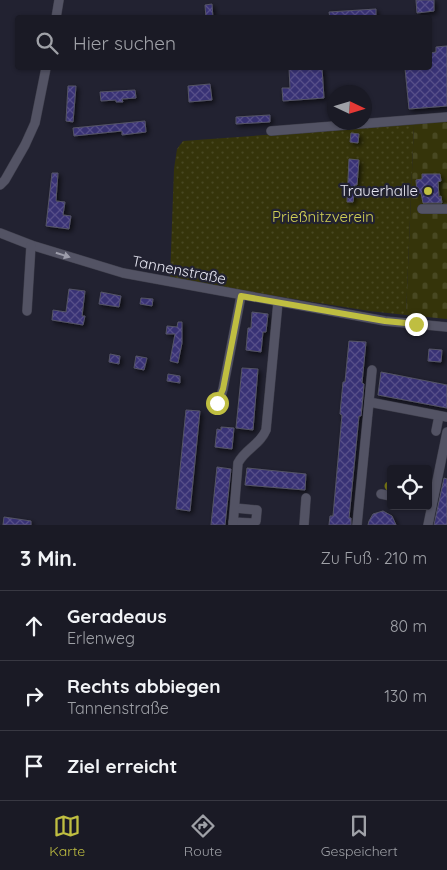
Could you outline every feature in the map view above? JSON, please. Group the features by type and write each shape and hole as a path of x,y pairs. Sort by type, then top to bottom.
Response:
{"street":[{"path":"56,15 59,0"},
{"path":"0,184 5,180 35,123 46,70"},
{"path":"271,131 447,117"},
{"path":"422,210 447,209"},
{"name":"Tannenstraße","path":"0,233 31,245 123,273 385,321 447,327"},
{"path":"27,311 31,245"},
{"path":"213,404 218,402 223,389 241,296"},
{"path":"235,508 257,510 256,521 252,523 233,523 238,463 242,454 259,442 266,430 278,302"},
{"path":"357,525 372,370"},
{"path":"369,402 443,417 436,431"},
{"path":"432,496 447,432"},
{"path":"380,494 387,495"},
{"path":"304,525 306,498"},
{"path":"428,525 429,510"}],"green space":[{"path":"447,121 447,319 406,315 414,124"},
{"name":"Prießnitzverein","path":"414,124 406,315 369,311 170,279 174,169 177,149 183,141 332,130 372,130 372,127"}],"building":[{"path":"416,0 434,0 434,11 417,13"},
{"path":"212,4 213,15 206,15 205,5"},
{"path":"376,9 376,15 330,15 329,12"},
{"path":"447,46 447,106 409,109 405,70 432,70 432,53 436,52 436,47"},
{"path":"289,70 322,70 324,98 283,101 282,88 290,88"},
{"path":"210,84 212,100 189,102 188,86"},
{"path":"68,86 76,86 73,122 66,121"},
{"path":"135,90 136,98 122,99 123,102 116,102 116,100 101,101 100,92"},
{"path":"270,115 270,122 236,124 236,117"},
{"path":"145,121 146,132 122,135 122,131 74,136 73,128"},
{"path":"351,133 359,134 358,143 350,142"},
{"path":"349,159 359,160 357,185 355,185 353,202 347,202"},
{"path":"52,173 58,173 56,201 65,202 63,215 71,216 69,229 46,226"},
{"name":"Trauerhalle","path":"422,174 440,174 441,181 438,182 439,197 441,196 442,203 423,203 421,193 417,193 416,180 422,179"},
{"path":"69,289 85,291 82,316 85,316 83,325 52,320 53,310 66,312"},
{"path":"101,292 121,296 119,307 99,304"},
{"path":"141,298 153,299 152,306 140,304"},
{"path":"252,312 268,314 266,332 263,332 261,352 246,350 248,328 251,328"},
{"path":"178,322 182,322 182,343 178,363 170,361 175,334 166,334 167,326 177,327"},
{"path":"349,341 366,342 362,383 364,384 363,396 361,416 359,416 349,518 351,518 351,525 329,525 330,516 333,516 342,415 340,414"},
{"path":"429,349 442,350 441,362 428,361"},
{"path":"110,354 120,356 119,364 109,362"},
{"path":"136,356 147,358 144,370 134,368"},
{"path":"242,368 258,369 253,430 236,428"},
{"path":"381,372 447,385 447,408 378,395"},
{"path":"168,374 180,376 180,383 167,381"},
{"path":"186,410 200,411 190,511 176,509"},
{"path":"221,427 234,428 232,449 215,447 217,429 221,430"},
{"path":"217,467 231,469 225,525 211,525"},
{"path":"247,468 306,474 305,490 245,485"},
{"path":"444,478 447,479 447,525 434,525"},
{"path":"383,511 392,516 396,525 368,525 373,514"},
{"path":"4,517 31,521 31,525 3,525"}],"place":[{"name":"Trauerhalle","path":"428,191"}],"route":[{"path":"217,403 223,389 241,296 385,321 416,324"}]}
